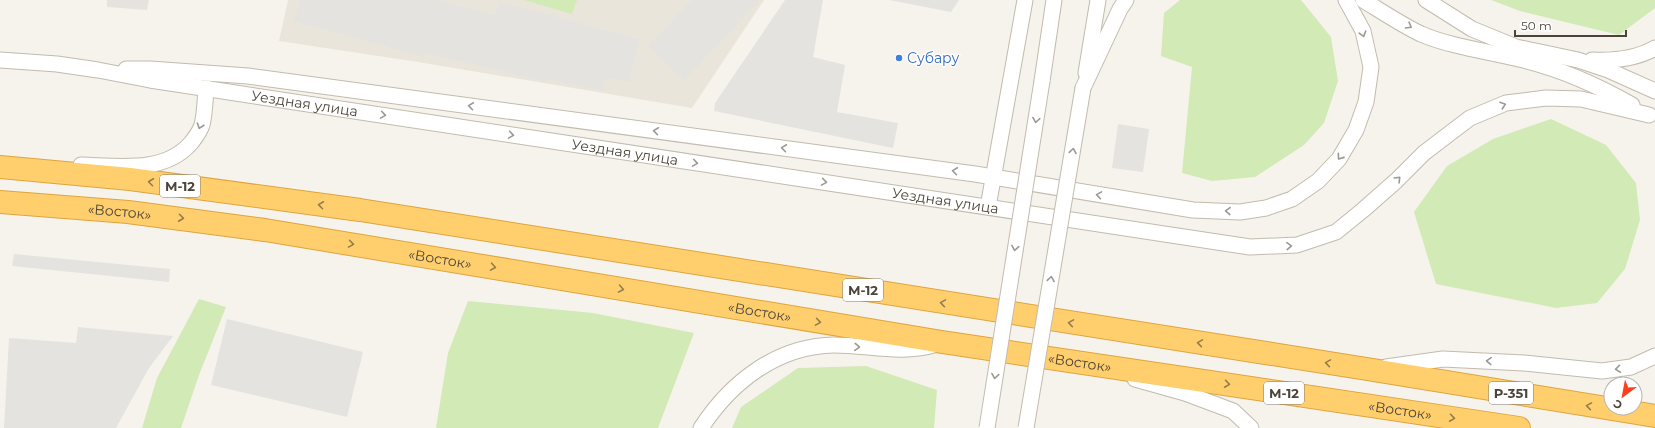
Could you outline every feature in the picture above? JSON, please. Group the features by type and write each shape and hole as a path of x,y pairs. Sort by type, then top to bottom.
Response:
{"highway":[{"name":"М-12","path":"2,168 130,179 360,210 1367,369"},
{"name":"«Восток»","path":"0,202 128,212 257,229 942,342 1519,428"},
{"name":"Р-351","path":"1367,369 1655,416"}],"street":[{"path":"988,208 1025,0"},
{"path":"986,428 1054,0"},
{"path":"1026,428 1098,0"},
{"path":"1083,88 1120,9 1126,0"},
{"name":"Уездная улица","path":"0,60 57,64 150,80 207,81 248,76 994,177 1193,210 1240,212 1266,208 1292,199 1318,181 1339,159 1356,130 1366,102 1371,67 1363,31 1346,0"},
{"path":"1363,0 1421,34 1463,48 1519,59 1553,68 1582,80 1631,104 1652,117"},
{"path":"1426,0 1472,29 1516,47 1578,60 1608,70 1655,91"},
{"path":"1519,59 1612,61 1644,54 1655,48"},
{"path":"2,168 52,163 134,167 157,164 180,152 196,137 202,125 207,81"},
{"name":"Уездная улица","path":"207,81 988,208 1250,247 1297,245 1336,232 1396,181 1424,152 1470,118 1506,104 1546,98 1581,99 1652,117"},
{"path":"701,428 712,412 732,389 754,371 773,360 800,350 834,345 894,350 921,349 942,342"},
{"path":"1367,369 1443,359 1524,363 1602,371 1631,367 1655,356"},
{"path":"1104,366 1138,380 1185,393 1233,411 1251,428"}],"shaded area":[{"path":"107,0 149,0 147,10 107,7"},
{"path":"288,0 764,0 692,108 418,62 279,41"},
{"path":"300,0 437,0 495,15 500,2 640,39 629,82 606,78 602,91 546,79 546,82 425,53 424,57 294,21"},
{"path":"692,0 760,0 683,81 648,46"},
{"path":"785,0 823,0 813,57 845,65 837,112 898,123 893,148 714,111 715,103"},
{"path":"889,0 959,0 951,12"},
{"path":"1118,124 1149,129 1143,172 1112,168"},
{"path":"14,254 170,269 169,282 12,266"},
{"path":"227,319 363,352 347,417 211,385"},
{"path":"78,327 173,336 149,368 116,428 4,428 9,338 76,343"}],"green space":[{"path":"524,0 577,0 572,14"},
{"path":"1180,0 1301,0 1331,37 1338,81 1324,123 1304,145 1255,177 1212,181 1182,173 1192,67 1161,56 1164,13"},
{"path":"1491,0 1655,0 1655,8 1619,35 1520,11"},
{"path":"1551,119 1606,145 1636,183 1640,220 1625,269 1597,303 1556,308 1436,284 1414,212 1447,166 1493,139"},
{"path":"199,299 226,307 199,375 181,428 142,428 157,378"},
{"path":"468,301 593,313 694,333 658,428 436,428 448,353"},
{"path":"866,366 937,390 934,428 732,428 741,407 798,368"}],"place":[{"name":"Субару","path":"899,58"}]}
